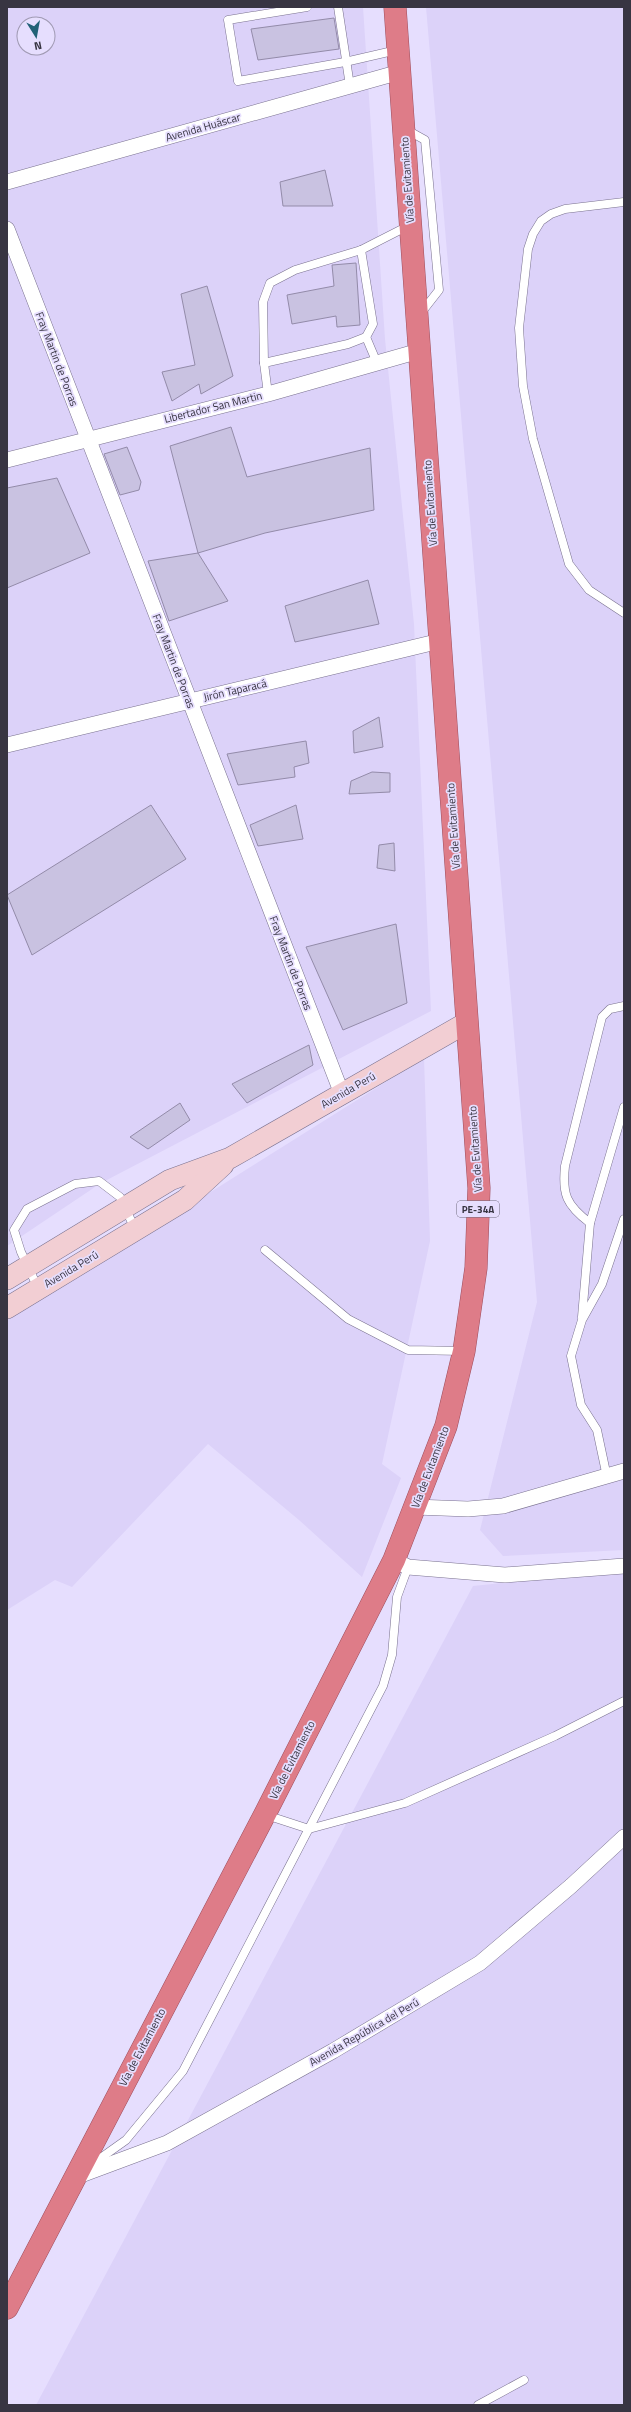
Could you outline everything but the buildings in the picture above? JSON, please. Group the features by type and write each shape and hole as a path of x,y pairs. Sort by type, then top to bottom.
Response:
{"highway":[{"name":"Vía de Evitamiento","path":"7,2308 73,2178 265,1814 401,1564 415,1507 446,1426 464,1350 476,1268 479,1188 466,1023 395,7"}],"main road":[{"name":"Avenida Perú","path":"7,1279 170,1180 230,1158 466,1023"},
{"name":"Avenida Perú","path":"7,1308 185,1200 230,1158"}],"street":[{"name":"Avenida Huáscar","path":"7,182 400,72"},
{"name":"Fray Martin de Porras","path":"7,229 342,1094"},
{"name":"Libertador San Martin","path":"7,460 88,438 268,394 419,351"},
{"name":"Jirón Taparacá","path":"7,744 440,641"},
{"path":"415,1507 468,1509 503,1506 624,1472"},
{"path":"401,1564 505,1576 624,1566"},
{"name":"Avenida República del Perú","path":"73,2178 168,2143 333,2050 480,1963 571,1886 624,1837"}],"lane":[{"path":"307,7 228,20 238,80 345,62 398,50"},
{"path":"338,7 345,62 350,86"},
{"path":"404,128 425,140 438,290 417,318"},
{"path":"624,202 565,209 551,214 541,221 532,234 528,249 519,328 523,386 533,440 569,564 589,590 624,613"},
{"path":"268,394 264,363 263,302 270,283 295,270 361,250 410,224"},
{"path":"264,363 348,344 366,337 374,324 361,250"},
{"path":"366,337 377,363"},
{"path":"590,1222 579,1214 567,1201 563,1186 565,1166 602,1017 610,1009 624,1006"},
{"path":"582,1320 583,1286 590,1222 624,1107"},
{"path":"38,1288 14,1230 27,1210 75,1184 99,1181 120,1197 136,1230"},
{"path":"608,1477 597,1430 581,1405 571,1356 582,1320 602,1284 624,1219"},
{"path":"265,1250 348,1318 408,1350 464,1350"},
{"path":"73,2178 126,2140 183,2071 383,1686 392,1655 401,1564"},
{"path":"265,1814 310,1829 405,1803 555,1736 624,1701"},
{"path":"478,2405 524,2380"}],"shaded area":[{"path":"7,7 363,7 385,339 414,624 431,1011 101,1183 7,1246"},
{"path":"426,7 624,7 624,1550 503,1556 480,1530 537,1302"},
{"path":"424,1058 430,1241 382,1464 401,1478 362,1577 299,1520 208,1444 72,1587 55,1580 7,1610 7,1320"},
{"path":"624,1571 624,2405 36,2405 473,1586"}]}
